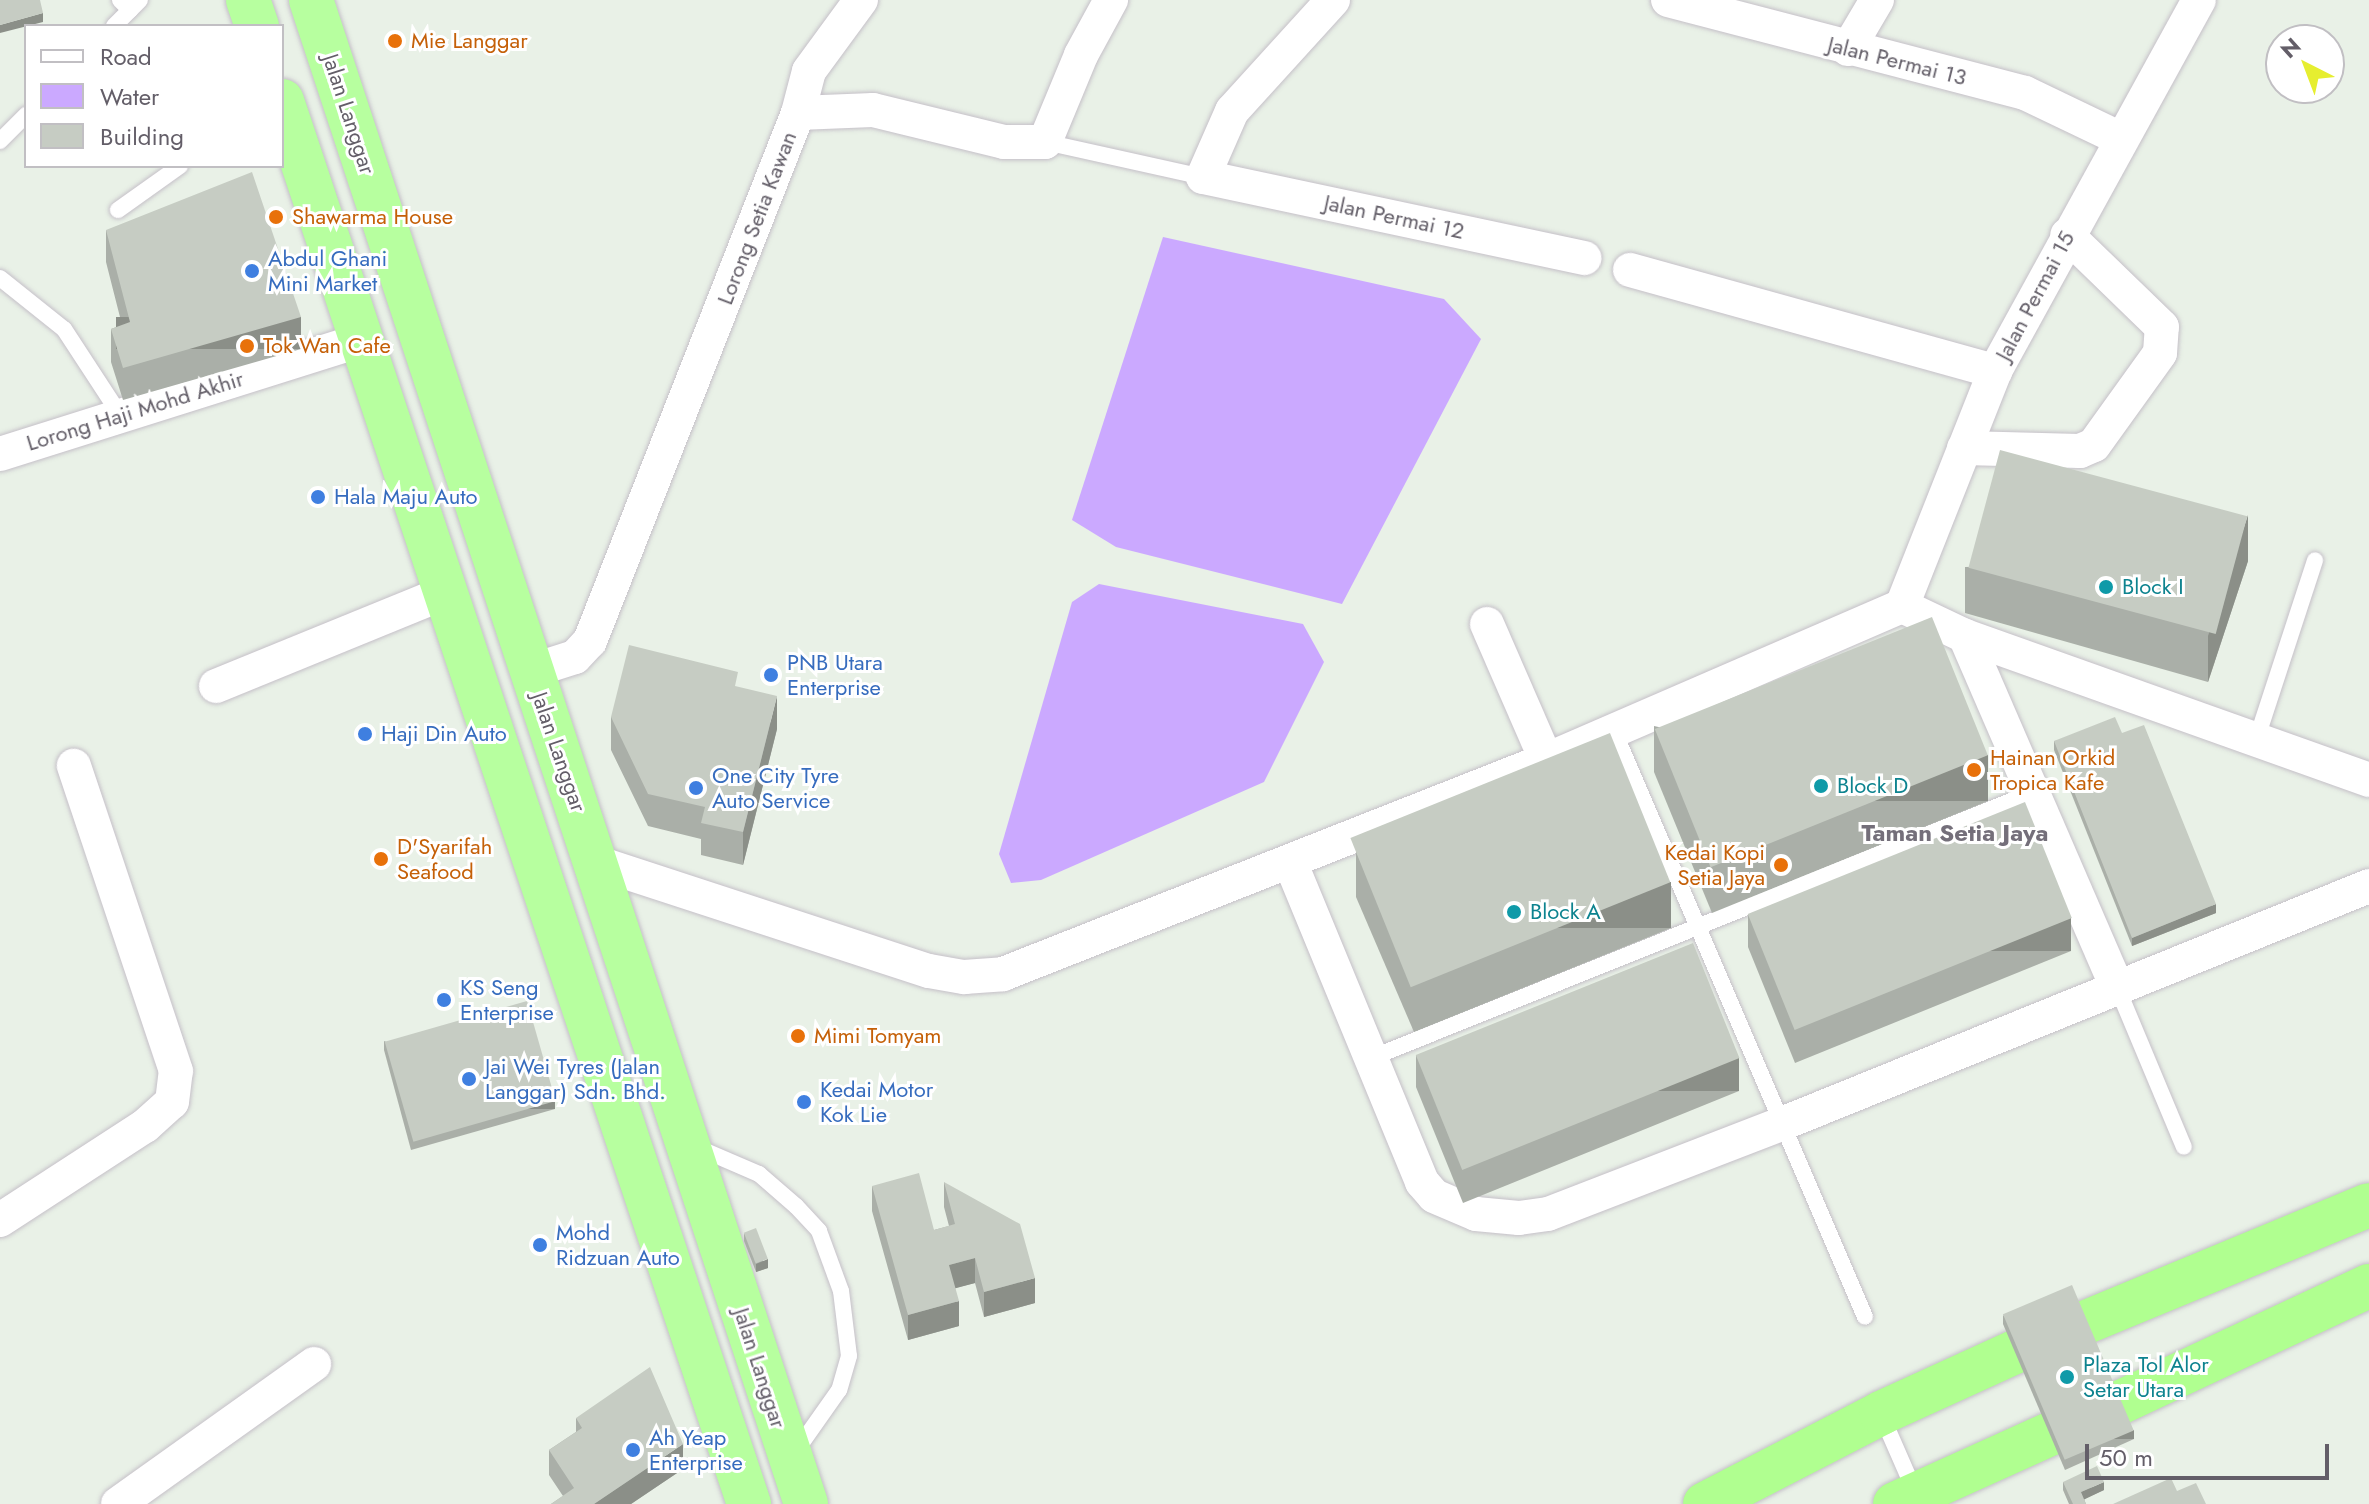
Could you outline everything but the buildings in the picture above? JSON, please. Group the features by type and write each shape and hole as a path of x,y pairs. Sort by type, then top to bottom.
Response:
{"highway":[{"path":"248,0 256,24"},
{"name":"Jalan Langgar","path":"311,0 531,671 598,863 685,1142 806,1504"},
{"path":"284,107 749,1504"},
{"path":"2084,1323 2369,1205"},
{"path":"2119,1403 2369,1286"},
{"path":"1705,1504 1881,1413 2015,1352"},
{"path":"1911,1501 2050,1434"}],"street":[{"path":"798,113 809,71 861,0"},
{"path":"1045,142 1081,55 1111,0"},
{"path":"1203,177 1232,111 1333,0"},
{"name":"Jalan Permai 13","path":"1668,0 2025,93 2119,138"},
{"path":"1848,49 1877,0"},
{"name":"Jalan Permai 15","path":"1902,606 1995,371 2119,138 2199,0"},
{"name":"Lorong Setia Kawan","path":"531,671 575,657 590,641 798,113 873,110 1004,142 1045,142"},
{"name":"Jalan Permai 12","path":"1203,177 1585,258"},
{"path":"1964,448 2080,451 2094,445 2160,353 2162,327 2067,235"},
{"path":"1630,270 1995,371"},
{"name":"Lorong Haji Mohd Akhir","path":"0,454 362,340"},
{"path":"216,686 446,592"},
{"path":"598,863 929,971 964,977 1003,974 1291,864 1546,760 1902,606 1965,636 2255,742 2369,780"},
{"path":"1487,624 1546,760"},
{"path":"1965,636 2117,987"},
{"path":"0,1220 145,1126 172,1102 176,1071 74,766"},
{"path":"1291,864 1422,1182 1434,1196 1492,1217 1548,1214 1784,1123 2369,886"},
{"path":"118,1504 314,1364"}],"lane":[{"path":"115,24 130,3"},
{"path":"0,141 24,117"},
{"path":"1045,142 1203,177"},
{"path":"118,210 177,168"},
{"path":"0,278 64,329 121,416"},
{"path":"2255,742 2315,560"},
{"path":"1614,731 1865,1317"},
{"path":"1371,1058 1699,929 2031,793"},
{"path":"2117,987 2184,1147"},
{"path":"685,1142 759,1174 796,1206 819,1231 841,1291 849,1356 839,1390 791,1459"},
{"path":"1881,1413 1911,1501"}],"water":[{"path":"1163,237 1444,299 1481,339 1342,604 1116,547 1072,520"},
{"path":"1099,584 1303,624 1324,662 1264,782 1041,880 1011,883 999,854 1072,602"}],"place":[{"name":"Mie Langgar","path":"395,41"},
{"name":"Shawarma House","path":"276,217"},
{"name":"Abdul Ghani Mini Market","path":"252,271"},
{"name":"Tok Wan Cafe","path":"247,346"},
{"name":"Hala Maju Auto","path":"318,497"},
{"name":"Block I","path":"2106,587"},
{"name":"PNB Utara Enterprise","path":"771,675"},
{"name":"Haji Din Auto","path":"365,734"},
{"name":"Hainan Orkid Tropica Kafe","path":"1974,770"},
{"name":"Block D","path":"1821,786"},
{"name":"One City Tyre Auto Service","path":"696,788"},
{"name":"D'Syarifah Seafood","path":"381,859"},
{"name":"Kedai Kopi Setia Jaya","path":"1781,865"},
{"name":"Block A","path":"1514,912"},
{"name":"KS Seng Enterprise","path":"444,1000"},
{"name":"Mimi Tomyam","path":"798,1036"},
{"name":"Jai Wei Tyres (Jalan Langgar) Sdn. Bhd.","path":"469,1079"},
{"name":"Kedai Motor Kok Lie","path":"804,1102"},
{"name":"Mohd Ridzuan Auto","path":"540,1245"},
{"name":"Plaza Tol Alor Setar Utara","path":"2067,1377"},
{"name":"Ah Yeap Enterprise","path":"633,1450"}],"district":[{"name":"Taman Setia Jaya","path":"1955,833"}]}
